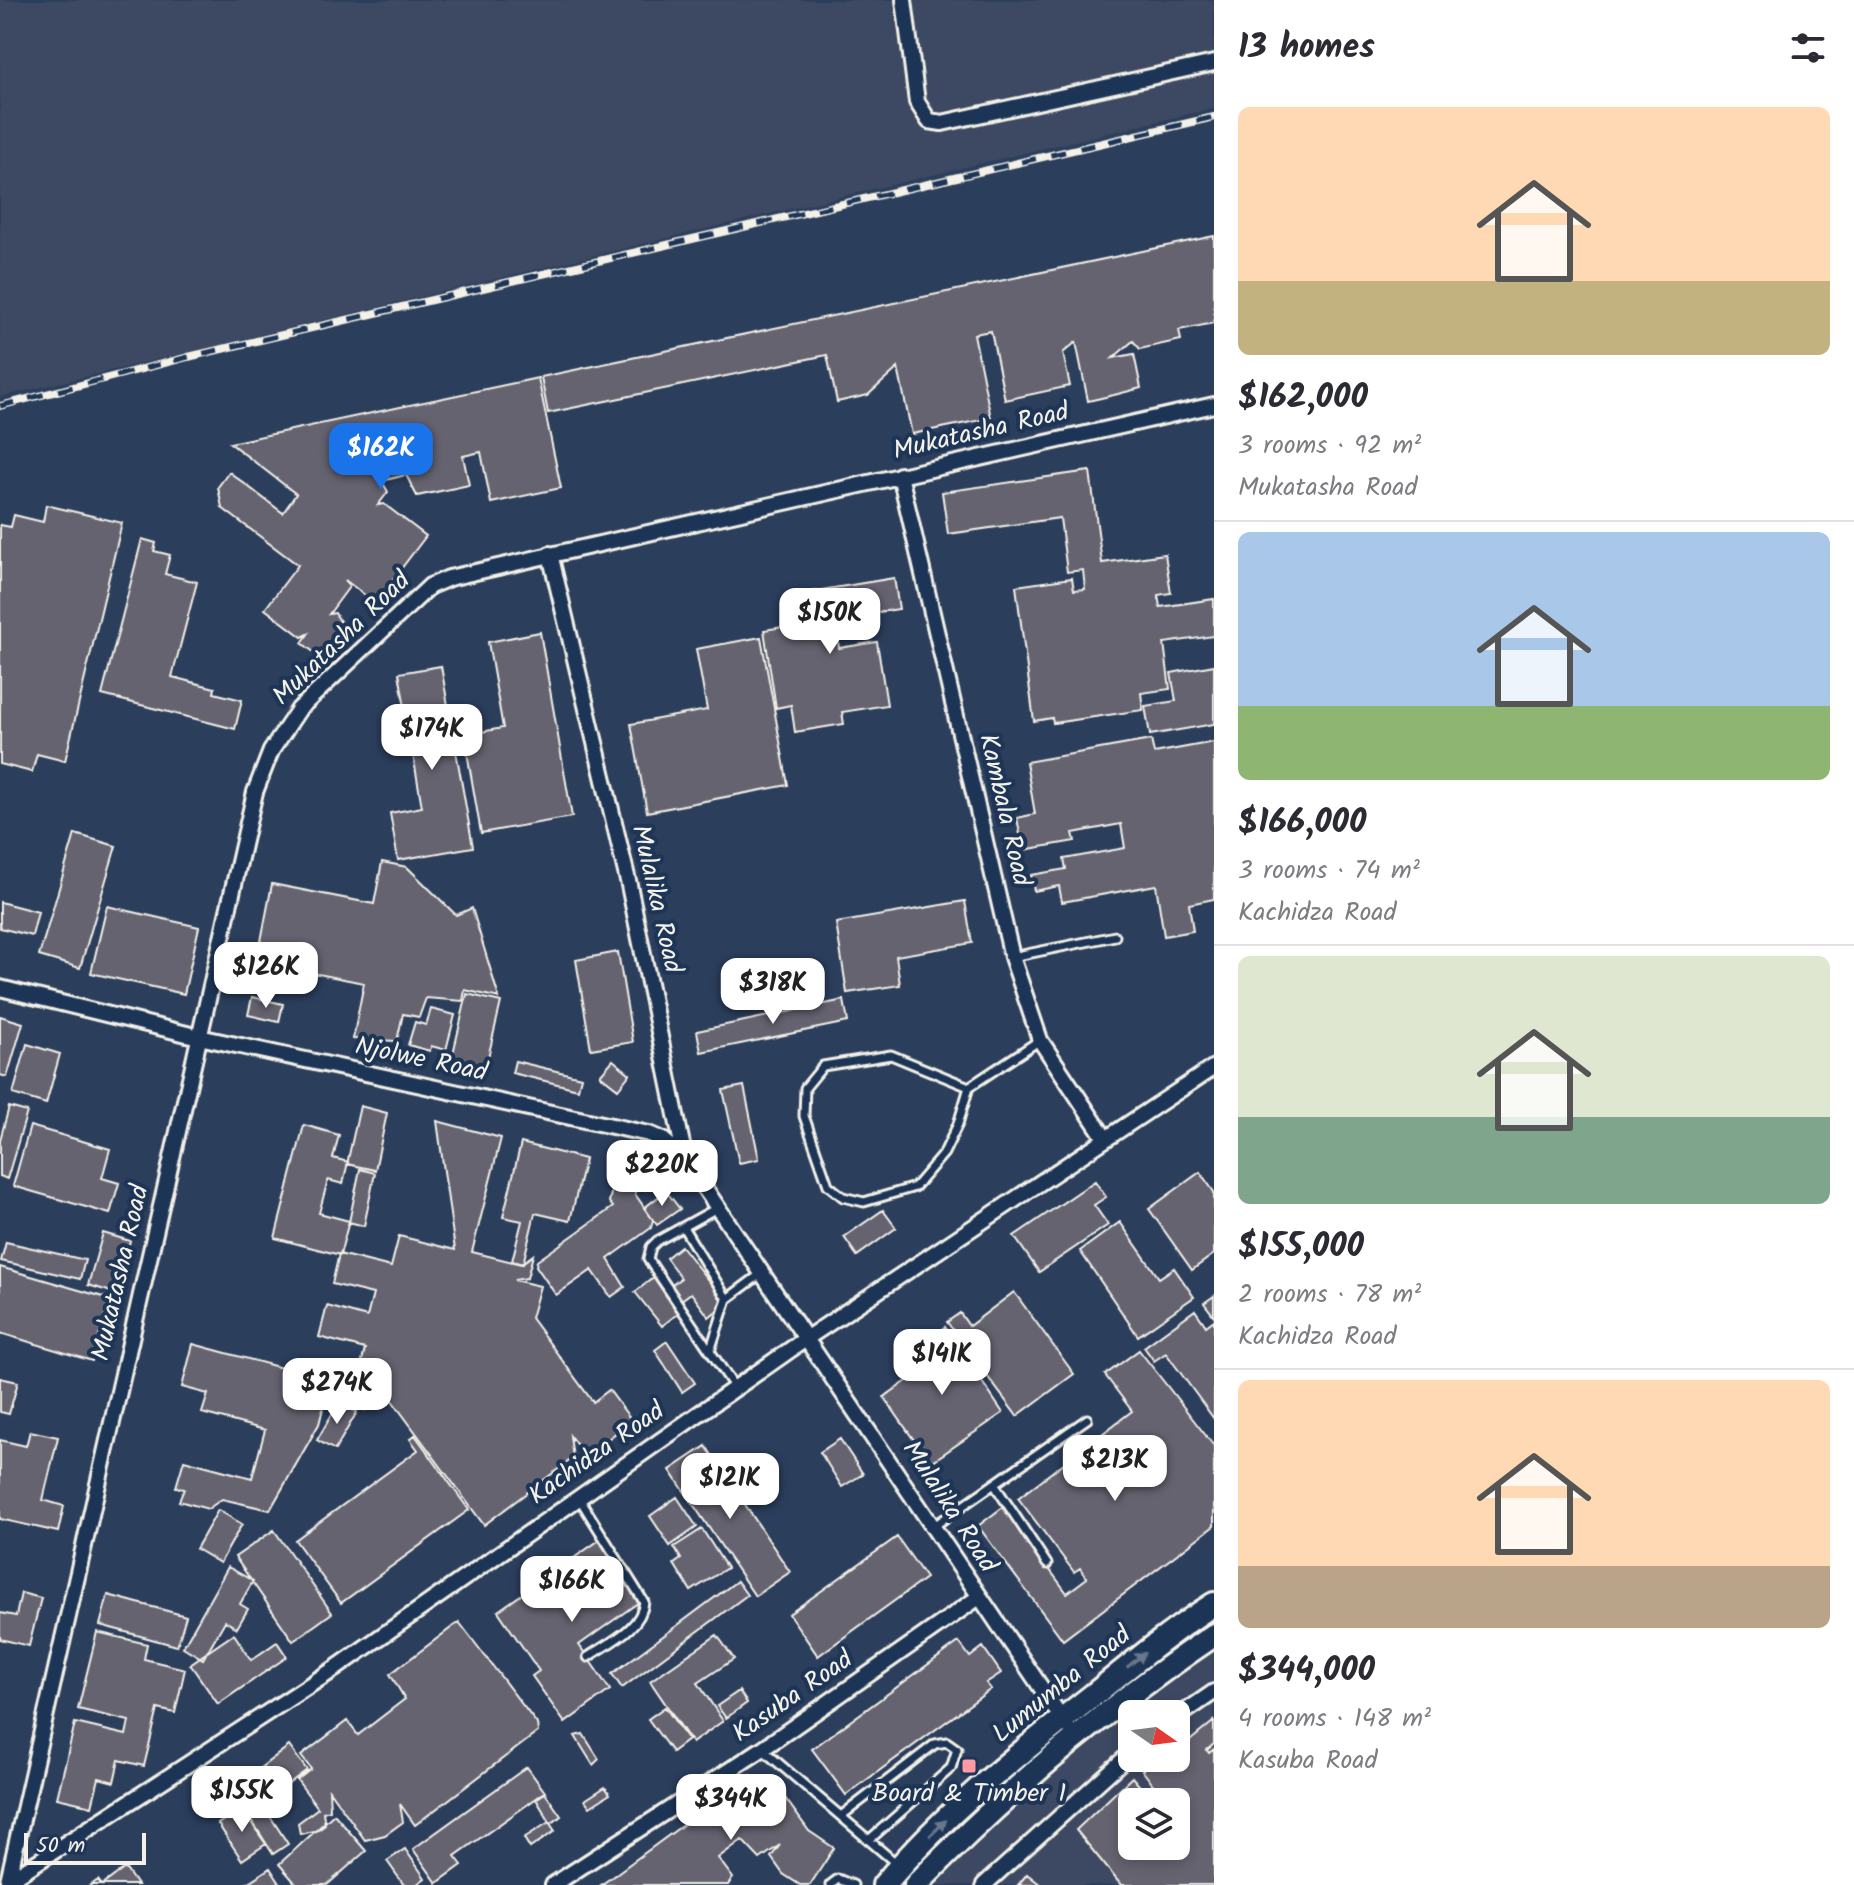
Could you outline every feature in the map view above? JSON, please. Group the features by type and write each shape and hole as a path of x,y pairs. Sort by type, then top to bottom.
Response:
{"main road":[{"name":"Lumumba Road","path":"916,1885 1021,1784 1069,1728 1144,1653 1214,1604"},
{"name":"Lumumba Road","path":"884,1885 961,1805 1069,1728 1137,1688 1214,1635"}],"street":[{"path":"904,0 917,102 929,121 942,123 1214,63"},
{"name":"Mukatasha Road","path":"5,1883 255,792 271,751 292,718 430,586 464,573 1214,405"},
{"name":"Kambala Road","path":"900,475 1012,957 1040,1040 1105,1138"},
{"name":"Mulalika Road","path":"550,554 629,885 685,1159 1069,1728"},
{"name":"Njolwe Road","path":"0,988 199,1037 649,1134 663,1140 685,1159"},
{"name":"Kachidza Road","path":"5,1883 336,1668 807,1338 1214,1067"},
{"name":"Kasuba Road","path":"553,1885 762,1749 979,1597"},
{"path":"1190,1708 1214,1692"},
{"path":"984,1885 1118,1765"}],"lane":[{"path":"1012,957 1115,936"},
{"path":"969,1087 891,1055 823,1066 805,1088 804,1116 828,1185 843,1197 864,1202 915,1187 944,1153 958,1124 969,1087 1040,1040"},
{"path":"717,1208 651,1247 648,1259 735,1388"},
{"path":"683,1227 727,1299"},
{"path":"710,1351 727,1299 762,1273"},
{"path":"934,1526 1087,1419"},
{"path":"994,1484 1047,1564"},
{"path":"578,1497 644,1602 643,1616 634,1626 588,1657"},
{"path":"841,1816 935,1744 947,1742 957,1749 951,1768 869,1840"},
{"path":"762,1749 900,1866"},
{"path":"830,1885 838,1879 853,1885"}],"shaded area":[{"path":"0,0 1214,0 1214,108 0,397"},
{"path":"1214,1640 1214,1885 931,1885 1083,1732 1118,1707 1118,1772 1190,1772 1190,1700 1129,1700"}],"building":[{"path":"1214,236 1214,323 1179,330 1181,340 1140,349 1133,341 1113,358 1134,354 1141,388 1088,401 1076,342 1063,353 1070,386 1005,400 991,331 974,334 991,418 912,434 898,368 868,395 837,402 827,355 548,413 541,377"},
{"path":"538,378 561,488 491,503 481,452 463,456 469,485 417,496 406,475 382,481 388,492 378,505 384,504 426,536 375,603 345,580 349,587 329,614 335,613 346,631 324,660 302,643 308,634 302,637 265,609 298,565 222,508 218,487 229,472 283,513 296,494 230,443"},
{"path":"1090,471 1102,563 1165,554 1171,593 1158,595 1160,607 1214,599 1214,636 1164,643 1170,689 1141,693 1143,710 1053,723 1052,718 1034,721 1016,586 1072,578 1074,590 1085,589 1083,570 1067,572 1060,518 948,534 942,492"},
{"path":"46,505 122,523 65,761 37,754 32,772 0,764 0,525 11,527 14,515 43,522"},
{"path":"142,539 156,543 154,551 170,555 165,574 197,582 172,677 215,688 214,693 242,700 235,729 102,695"},
{"path":"894,578 899,609 867,614 869,628 837,633 839,648 877,642 887,705 842,712 844,724 795,732 791,705 776,708 764,630 808,623 803,593"},
{"path":"540,632 572,817 481,833 464,735 503,728 488,642"},
{"path":"761,637 788,785 647,812 631,724 707,710 696,649"},
{"path":"1214,665 1214,724 1150,735 1145,706 1176,701 1171,673"},
{"path":"441,666 473,847 398,860 390,813 422,807 399,673"},
{"path":"1151,740 1154,753 1214,742 1214,899 1189,904 1193,931 1164,936 1156,885 1062,902 1059,886 1034,891 1031,875 1066,869 1064,859 1125,848 1121,824 1073,833 1075,841 1023,850 1017,818 1035,814 1026,762"},
{"path":"75,834 116,846 80,968 39,956"},
{"path":"382,862 407,867 456,915 472,908 499,998 465,990 463,1001 426,998 419,1017 403,1014 397,1041 353,1039 364,983 257,962 272,884 374,904"},
{"path":"965,901 972,943 896,956 900,985 847,993 836,923"},
{"path":"0,902 38,912 32,936 0,928"},
{"path":"107,906 199,927 184,994 91,973"},
{"path":"618,952 633,1042 591,1049 576,960"},
{"path":"467,994 501,1002 486,1066 452,1058"},
{"path":"252,997 283,1004 279,1022 248,1015"},
{"path":"844,1000 848,1022 701,1052 697,1031"},
{"path":"431,1009 455,1015 446,1050 431,1046 430,1051 408,1045 415,1022 426,1025"},
{"path":"0,1016 23,1023 7,1077 0,1075"},
{"path":"27,1044 60,1054 46,1104 13,1094"},
{"path":"613,1060 630,1074 618,1089 600,1075"},
{"path":"515,1061 581,1077 578,1089 512,1073"},
{"path":"744,1086 759,1159 739,1163 723,1090"},
{"path":"360,1106 387,1113 375,1170 347,1164"},
{"path":"9,1107 27,1112 7,1179 0,1176 0,1140"},
{"path":"437,1121 501,1138 472,1252 521,1264 533,1255 527,1278 514,1280 540,1286 531,1318 593,1402 609,1390 632,1421 585,1456 570,1436 573,1458 484,1525 374,1376 366,1410 351,1406 365,1349 319,1337 327,1306 367,1317 373,1294 332,1284 339,1254 391,1267 399,1236 455,1250"},
{"path":"304,1125 339,1135 333,1158 348,1162 343,1184 328,1180 319,1213 349,1221 340,1255 275,1238"},
{"path":"30,1126 110,1149 102,1178 119,1183 110,1214 13,1186"},
{"path":"521,1143 585,1159 570,1221 535,1213 523,1264 512,1261 522,1221 503,1217"},
{"path":"617,1166 656,1175 654,1183 638,1180 635,1194 653,1220 651,1228 608,1259 625,1287 611,1297 592,1270 556,1295 536,1266 537,1261 613,1207 609,1202"},
{"path":"360,1169 375,1173 364,1226 349,1222"},
{"path":"1200,1172 1214,1192 1214,1254 1192,1270 1149,1209"},
{"path":"1095,1181 1106,1197 1094,1205 1108,1225 1039,1272 1014,1236"},
{"path":"666,1191 680,1209 657,1225 644,1208"},
{"path":"883,1210 896,1228 857,1256 844,1237"},
{"path":"1120,1222 1159,1278 1174,1268 1194,1297 1138,1336 1080,1251"},
{"path":"103,1233 130,1241 115,1293 88,1285"},
{"path":"6,1242 85,1260 80,1279 1,1261"},
{"path":"681,1246 726,1303 709,1317 691,1293 676,1304 681,1311 662,1326 635,1292 657,1275 668,1288 681,1278 666,1258"},
{"path":"0,1267 110,1299 92,1361 0,1333"},
{"path":"1014,1292 1074,1374 1017,1416 947,1322 960,1313 969,1326"},
{"path":"1214,1296 1214,1316 1204,1303"},
{"path":"1195,1310 1206,1326 1214,1320 1214,1419 1166,1353 1154,1361 1144,1347"},
{"path":"945,1327 1003,1413 930,1463 884,1397 914,1376 901,1357"},
{"path":"667,1341 695,1383 682,1392 655,1350"},
{"path":"193,1344 330,1381 319,1424 270,1510 222,1499 208,1509 179,1501 184,1489 176,1487 184,1460 252,1478 265,1430 202,1413 208,1394 182,1387"},
{"path":"1139,1350 1214,1446 1214,1526 1063,1640 978,1526 1003,1507 1067,1593 1087,1578 1080,1568 1074,1572 1018,1498 1132,1411 1105,1375"},
{"path":"0,1378 18,1382 9,1414 0,1412"},
{"path":"339,1402 357,1412 335,1450 317,1440"},
{"path":"30,1431 58,1437 43,1500 64,1506 58,1532 0,1519 0,1440 26,1446"},
{"path":"415,1435 469,1510 341,1603 295,1540 418,1450 410,1439"},
{"path":"840,1439 863,1474 842,1487 820,1452"},
{"path":"706,1446 790,1572 755,1596 670,1470"},
{"path":"677,1497 697,1527 670,1546 650,1516"},
{"path":"218,1510 242,1524 220,1563 196,1549"},
{"path":"702,1529 727,1568 691,1591 674,1564 681,1559 674,1547"},
{"path":"274,1530 332,1613 293,1641 235,1557"},
{"path":"604,1537 646,1597 579,1645 610,1690 565,1723 532,1676 539,1671 498,1611"},
{"path":"897,1537 926,1578 818,1656 789,1614"},
{"path":"228,1567 253,1581 240,1604 248,1609 237,1628 225,1621 203,1659 183,1647"},
{"path":"737,1581 747,1595 622,1688 612,1674"},
{"path":"21,1593 41,1598 29,1646 0,1639 0,1613 16,1616"},
{"path":"108,1595 186,1616 177,1646 100,1625"},
{"path":"459,1622 537,1724 538,1732 415,1825 400,1804 403,1822 385,1835 365,1840 329,1790 330,1810 323,1812 325,1825 300,1834 298,1823 318,1808 297,1780 311,1769 301,1756 347,1721 358,1735 405,1699 390,1674"},
{"path":"97,1632 147,1644 144,1659 185,1669 175,1713 158,1709 144,1766 119,1760 114,1782 99,1778 92,1806 57,1798 75,1723 126,1735 129,1721 78,1709"},
{"path":"234,1634 251,1660 277,1642 287,1657 218,1704 190,1664"},
{"path":"717,1635 734,1659 698,1683 723,1721 692,1743 650,1681"},
{"path":"959,1642 970,1657 983,1647 1001,1673 986,1683 991,1689 846,1795 812,1749"},
{"path":"739,1691 747,1703 726,1718 717,1706"},
{"path":"665,1707 688,1740 672,1752 648,1719"},
{"path":"1214,1721 1214,1744 1207,1750 1209,1753 1214,1749 1214,1885 1121,1885 1076,1830 1118,1790 1118,1860 1190,1860 1190,1788 1156,1788 1144,1772 1190,1772 1190,1741"},
{"path":"583,1734 599,1759 593,1765 575,1736"},
{"path":"289,1746 307,1770 268,1799 251,1775"},
{"path":"527,1767 545,1792 455,1856 462,1865 437,1883 413,1849"},
{"path":"751,1775 785,1798 809,1831 834,1848 810,1885 800,1885 783,1874 771,1857 780,1845 760,1859 742,1840 718,1858 733,1878 728,1885 601,1885"},
{"path":"1132,1777 1141,1788 1120,1788"},
{"path":"246,1779 288,1844 273,1854 231,1788"},
{"path":"605,1787 610,1794 590,1807 585,1800"},
{"path":"545,1793 561,1816 551,1824 536,1799"},
{"path":"241,1808 266,1844 242,1860 218,1824"},
{"path":"334,1814 366,1851 327,1885 297,1885 279,1864"},
{"path":"549,1822 555,1831 530,1848 524,1838"},
{"path":"405,1849 425,1878 416,1885 404,1885 387,1861"},
{"path":"125,1868 137,1885 102,1885"},
{"path":"270,1868 281,1885 244,1885"},
{"path":"1027,1874 1041,1885 1018,1885"}],"railway":[{"path":"0,406 188,357 1214,117"}],"place":[{"name":"Board & Timber 1","path":"969,1766"}]}
